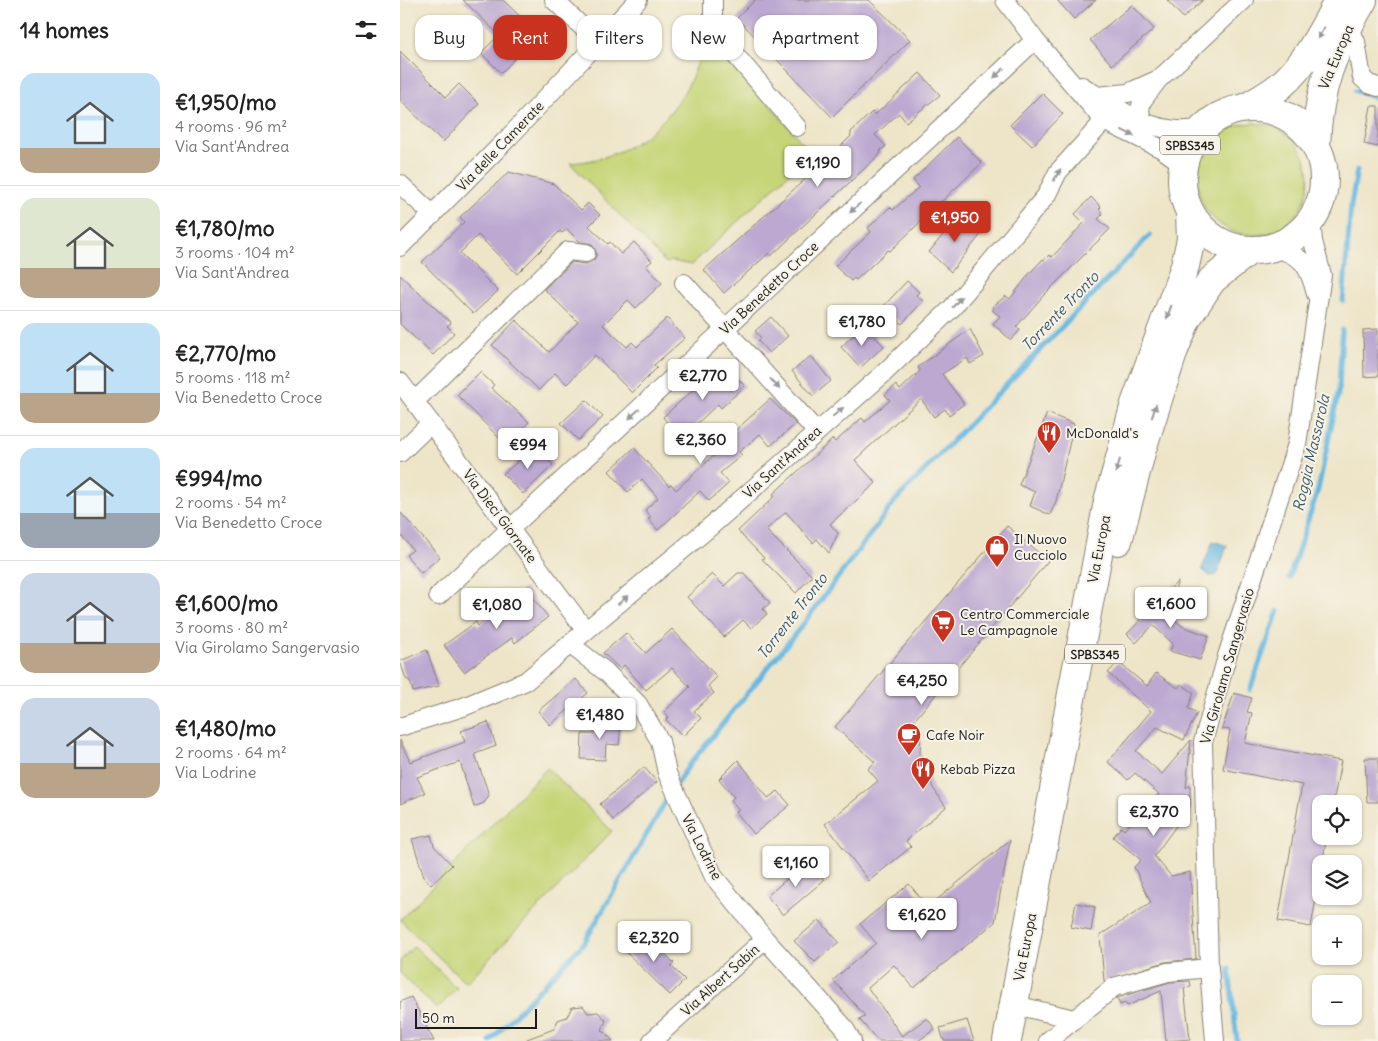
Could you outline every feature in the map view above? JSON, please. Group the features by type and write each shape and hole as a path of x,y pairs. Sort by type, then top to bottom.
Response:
{"main road":[{"name":"Via Europa","path":"1247,108 1278,88 1293,74 1316,42 1339,0"},
{"name":"Via Europa","path":"1316,146 1317,117 1322,87 1349,26 1363,0"},
{"name":"Via Europa","path":"1008,1041 1108,501 1135,404 1185,266 1191,239 1190,213 1182,189 1183,164 1190,145 1202,128 1222,114 1247,108 1268,109 1288,116 1304,130 1316,146 1324,171 1324,184 1320,203 1311,220 1287,241 1261,249 1212,280 1187,318 1174,350 1142,449 1121,526 1100,624 1022,1041"},
{"name":"Via Europa","path":"1190,213 1205,232 1215,239 1232,246 1261,249"}],"street":[{"path":"554,0 577,22"},
{"name":"Via delle Camerate","path":"624,15 638,0"},
{"path":"713,0 713,15"},
{"path":"1005,0 1035,40 1104,121 1162,149 1183,164"},
{"path":"1142,121 1140,110 1142,101 1158,80 1244,0"},
{"path":"1349,26 1356,42 1362,78 1369,84 1378,87"},
{"name":"Via Benedetto Croce","path":"438,596 1035,40"},
{"name":"Via delle Camerate","path":"400,247 581,60"},
{"path":"740,60 798,127"},
{"path":"1067,77 1142,121 1172,131 1187,132 1202,128"},
{"path":"1097,96 1128,92 1158,80"},
{"name":"Via Sant'Andrea","path":"400,727 463,707 526,681 711,526 816,430 883,374 952,308 1046,196 1058,172 1104,121"},
{"path":"400,184 433,215"},
{"name":"Via Girolamo Sangervasio","path":"1215,1041 1209,968 1203,742 1228,653 1297,444 1322,275 1312,241 1311,220"},
{"name":"Via Girolamo Sangervasio","path":"1261,249 1291,252 1306,264 1318,299"},
{"path":"415,401 568,251 586,252"},
{"path":"684,283 816,430"},
{"name":"Via Dieci Giornate","path":"400,382 586,631"},
{"path":"400,453 431,423"},
{"name":"Via Lodrine","path":"571,645 606,672 638,704 660,741 667,773 714,877 765,939 843,1026 852,1041"},
{"name":"Via Albert Sabin","path":"652,1041 765,939"},
{"path":"1048,1041 1114,987 1168,972 1209,968"},
{"path":"1028,1008 1074,1020"}],"green space":[{"path":"698,60 730,60 811,153 691,265 672,261 666,263 570,163 597,159 621,151 642,139 661,123 677,104 690,82"},
{"path":"1253,123 1275,127 1293,139 1305,157 1309,179 1305,201 1293,219 1275,231 1253,235 1231,231 1213,219 1201,201 1197,179 1201,157 1213,139 1231,127"},
{"path":"547,768 612,831 466,983 400,920"},
{"path":"414,946 457,988 437,1009 400,973 400,961"}],"water":[{"path":"1213,541 1227,546 1217,575 1210,576 1202,569"}],"building":[{"path":"463,0 503,0 519,15 493,15 493,29 483,19 483,15 478,15"},
{"path":"755,0 869,0 910,40 832,117 777,60 877,60 877,15 754,15 754,36 744,25 744,15 740,15"},
{"path":"1057,0 1096,0 1074,19"},
{"path":"1167,0 1203,0 1183,18"},
{"path":"1132,5 1154,29 1112,65 1090,40"},
{"path":"493,41 493,60 514,60 501,73 483,55 483,51"},
{"path":"400,51 446,97 459,84 479,104 443,142 400,100"},
{"path":"920,73 940,95 906,122 899,113 875,135 886,146 880,151 881,153 771,256 769,253 724,293 704,270 830,157 851,136 851,132 872,112 875,115"},
{"path":"1042,93 1063,114 1032,146 1010,125"},
{"path":"1371,106 1378,106 1378,147 1364,144"},
{"path":"957,137 982,163 890,251 888,250 856,280 854,278 851,281 835,266 871,232 868,228 890,207 893,210 919,187 913,180"},
{"path":"509,172 554,184 581,210 588,203 600,215 589,226 608,244 610,242 621,254 634,242 652,261 646,266 662,283 636,308 628,300 603,325 627,347 632,342 637,347 667,318 685,338 654,365 657,368 632,393 595,355 567,384 555,373 539,390 492,345 516,320 549,352 578,322 544,289 572,262 585,264 594,260 597,254 592,244 580,242 567,229 562,233 560,231 517,274 478,235 460,253 498,291 473,314 422,262 464,222 460,217"},
{"path":"1091,197 1101,207 1099,209 1103,214 1098,219 1110,229 1043,296 1016,327 1020,330 1011,340 993,324 1000,316 993,311 993,306 1006,296 1010,299 1043,259 1049,255 1052,257 1084,223 1075,214"},
{"path":"959,215 982,233 951,272 929,252"},
{"path":"400,275 451,323 447,326 454,333 433,355 400,324"},
{"path":"907,281 919,292 916,295 923,301 902,324 881,309"},
{"path":"771,317 788,336 769,353 758,341 761,338 755,331"},
{"path":"861,328 866,328 884,346 860,368 841,347"},
{"path":"970,329 984,356 970,364 967,358 942,374 964,404 949,415 945,409 934,417 921,399 855,460 876,483 830,524 838,533 829,553 817,539 813,543 786,512 766,530 812,576 796,593 762,559 764,558 738,531 775,496 773,494 833,439 835,442 862,418 865,422 890,400 885,395 896,385 900,390 920,371 918,367"},
{"path":"1378,329 1378,376 1364,377 1363,330"},
{"path":"811,356 831,381 813,396 792,371"},
{"path":"723,363 745,386 721,408 718,404 677,442 666,430 670,426 663,417"},
{"path":"480,372 494,385 491,388 529,422 507,446 457,395"},
{"path":"770,399 796,424 770,446 760,434 739,452 742,455 720,473 729,483 709,501 700,491 658,530 648,519 651,517 645,510 658,498 642,479 628,492 609,471 634,448 669,486 671,484 676,490 721,449 715,443 734,427 736,430"},
{"path":"586,400 603,417 578,440 561,423"},
{"name":"McDonald's","path":"1047,413 1074,424 1056,501 1050,515 1030,506 1035,492 1019,485"},
{"path":"536,446 553,465 523,494 503,474"},
{"path":"400,512 440,557 421,573 406,555 413,550 400,534"},
{"name":"Centro Commerciale Le Campagnole","path":"1007,526 1048,561 911,724 921,732 920,753 933,788 946,807 906,841 911,847 869,881 825,824 878,781 868,769 875,762 835,727"},
{"path":"738,573 744,573 770,603 763,609 767,614 751,628 743,620 724,637 687,597 712,574 724,586"},
{"path":"1178,581 1167,613 1182,626 1209,636 1200,660 1170,651 1173,644 1153,625 1136,643 1127,634"},
{"path":"525,588 548,617 515,643 512,638 464,672 444,645 476,622 478,626"},
{"path":"672,629 717,677 708,686 714,693 694,711 701,718 683,736 666,720 669,717 664,712 690,687 672,668 646,690 624,665 620,669 603,653 626,633 646,653"},
{"path":"427,650 439,686 413,692 400,661"},
{"path":"1118,662 1147,686 1156,673 1178,688 1181,684 1194,693 1188,708 1197,713 1184,740 1157,727 1136,751 1162,774 1191,740 1186,788 1190,785 1190,807 1154,856 1171,876 1190,872 1196,959 1165,962 1104,981 1100,935 1151,903 1134,867 1141,860 1113,837 1121,827 1124,830 1159,794 1135,773 1128,780 1108,762 1151,711 1108,673"},
{"path":"576,679 588,693 550,725 538,711"},
{"path":"1234,693 1252,698 1247,712 1252,713 1245,743 1341,761 1335,795 1312,795 1312,845 1325,845 1324,855 1312,855 1312,905 1315,905 1311,927 1278,921 1302,785 1223,769 1230,730 1222,729"},
{"path":"594,720 621,722 619,745 606,744 605,760 581,759 582,734 594,734"},
{"path":"488,722 496,746 475,754 489,795 484,803 474,807 460,762 417,777 425,793 400,804 400,740 410,762 465,742 461,731"},
{"path":"1365,758 1378,758 1378,802 1367,802"},
{"path":"738,760 768,798 778,791 790,805 754,834 736,812 739,810 731,800 734,797 719,779"},
{"path":"644,767 657,782 613,820 600,804"},
{"path":"431,835 434,846 452,865 431,885 424,877 412,839"},
{"path":"1010,840 995,922 914,988 894,965 868,988 902,1036 927,1018 935,1029 918,1041 878,1041 859,1019 865,1016 833,980 876,943 860,924 909,884 928,907"},
{"path":"808,861 824,880 783,915 767,896"},
{"path":"1076,903 1095,907 1091,931 1071,927"},
{"path":"819,920 839,942 815,962 794,941"},
{"path":"637,932 651,946 654,942 674,963 671,966 685,980 670,995 622,948"},
{"path":"1190,981 1191,987 1184,988 1190,1039 1166,1041 1161,991 1127,1006 1125,1003 1120,1005 1117,998 1170,982"},
{"path":"411,997 434,1041 400,1041 400,1002"},
{"path":"583,1006 588,1013 598,1012 606,1020 602,1030 613,1041 527,1041 527,1039 554,1029 558,1020 567,1017 572,1007"},
{"path":"967,1020 974,1041 944,1041 940,1028"}],"waterway":[{"name":"Torrente Tronto","path":"1355,91 1378,99"},
{"name":"Roggia Massarola","path":"1343,301 1351,205 1357,170"},
{"name":"Torrente Tronto","path":"677,783 690,764 804,623 895,501 1150,235"},
{"name":"Roggia Massarola","path":"1289,578 1318,490 1339,389 1342,330"},
{"name":"Roggia Massarola","path":"1250,690 1278,611"},
{"name":"Torrente Tronto","path":"490,1041 584,943 671,792"},
{"name":"Roggia Massarola","path":"1229,969 1237,1041"}],"place":[{"name":"McDonald's","path":"1049,454"},
{"name":"Il Nuovo Cucciolo","path":"997,568"},
{"name":"Centro Commerciale Le Campagnole","path":"943,643"},
{"name":"Cafe Noir","path":"909,756"},
{"name":"Kebab Pizza","path":"923,790"}]}
